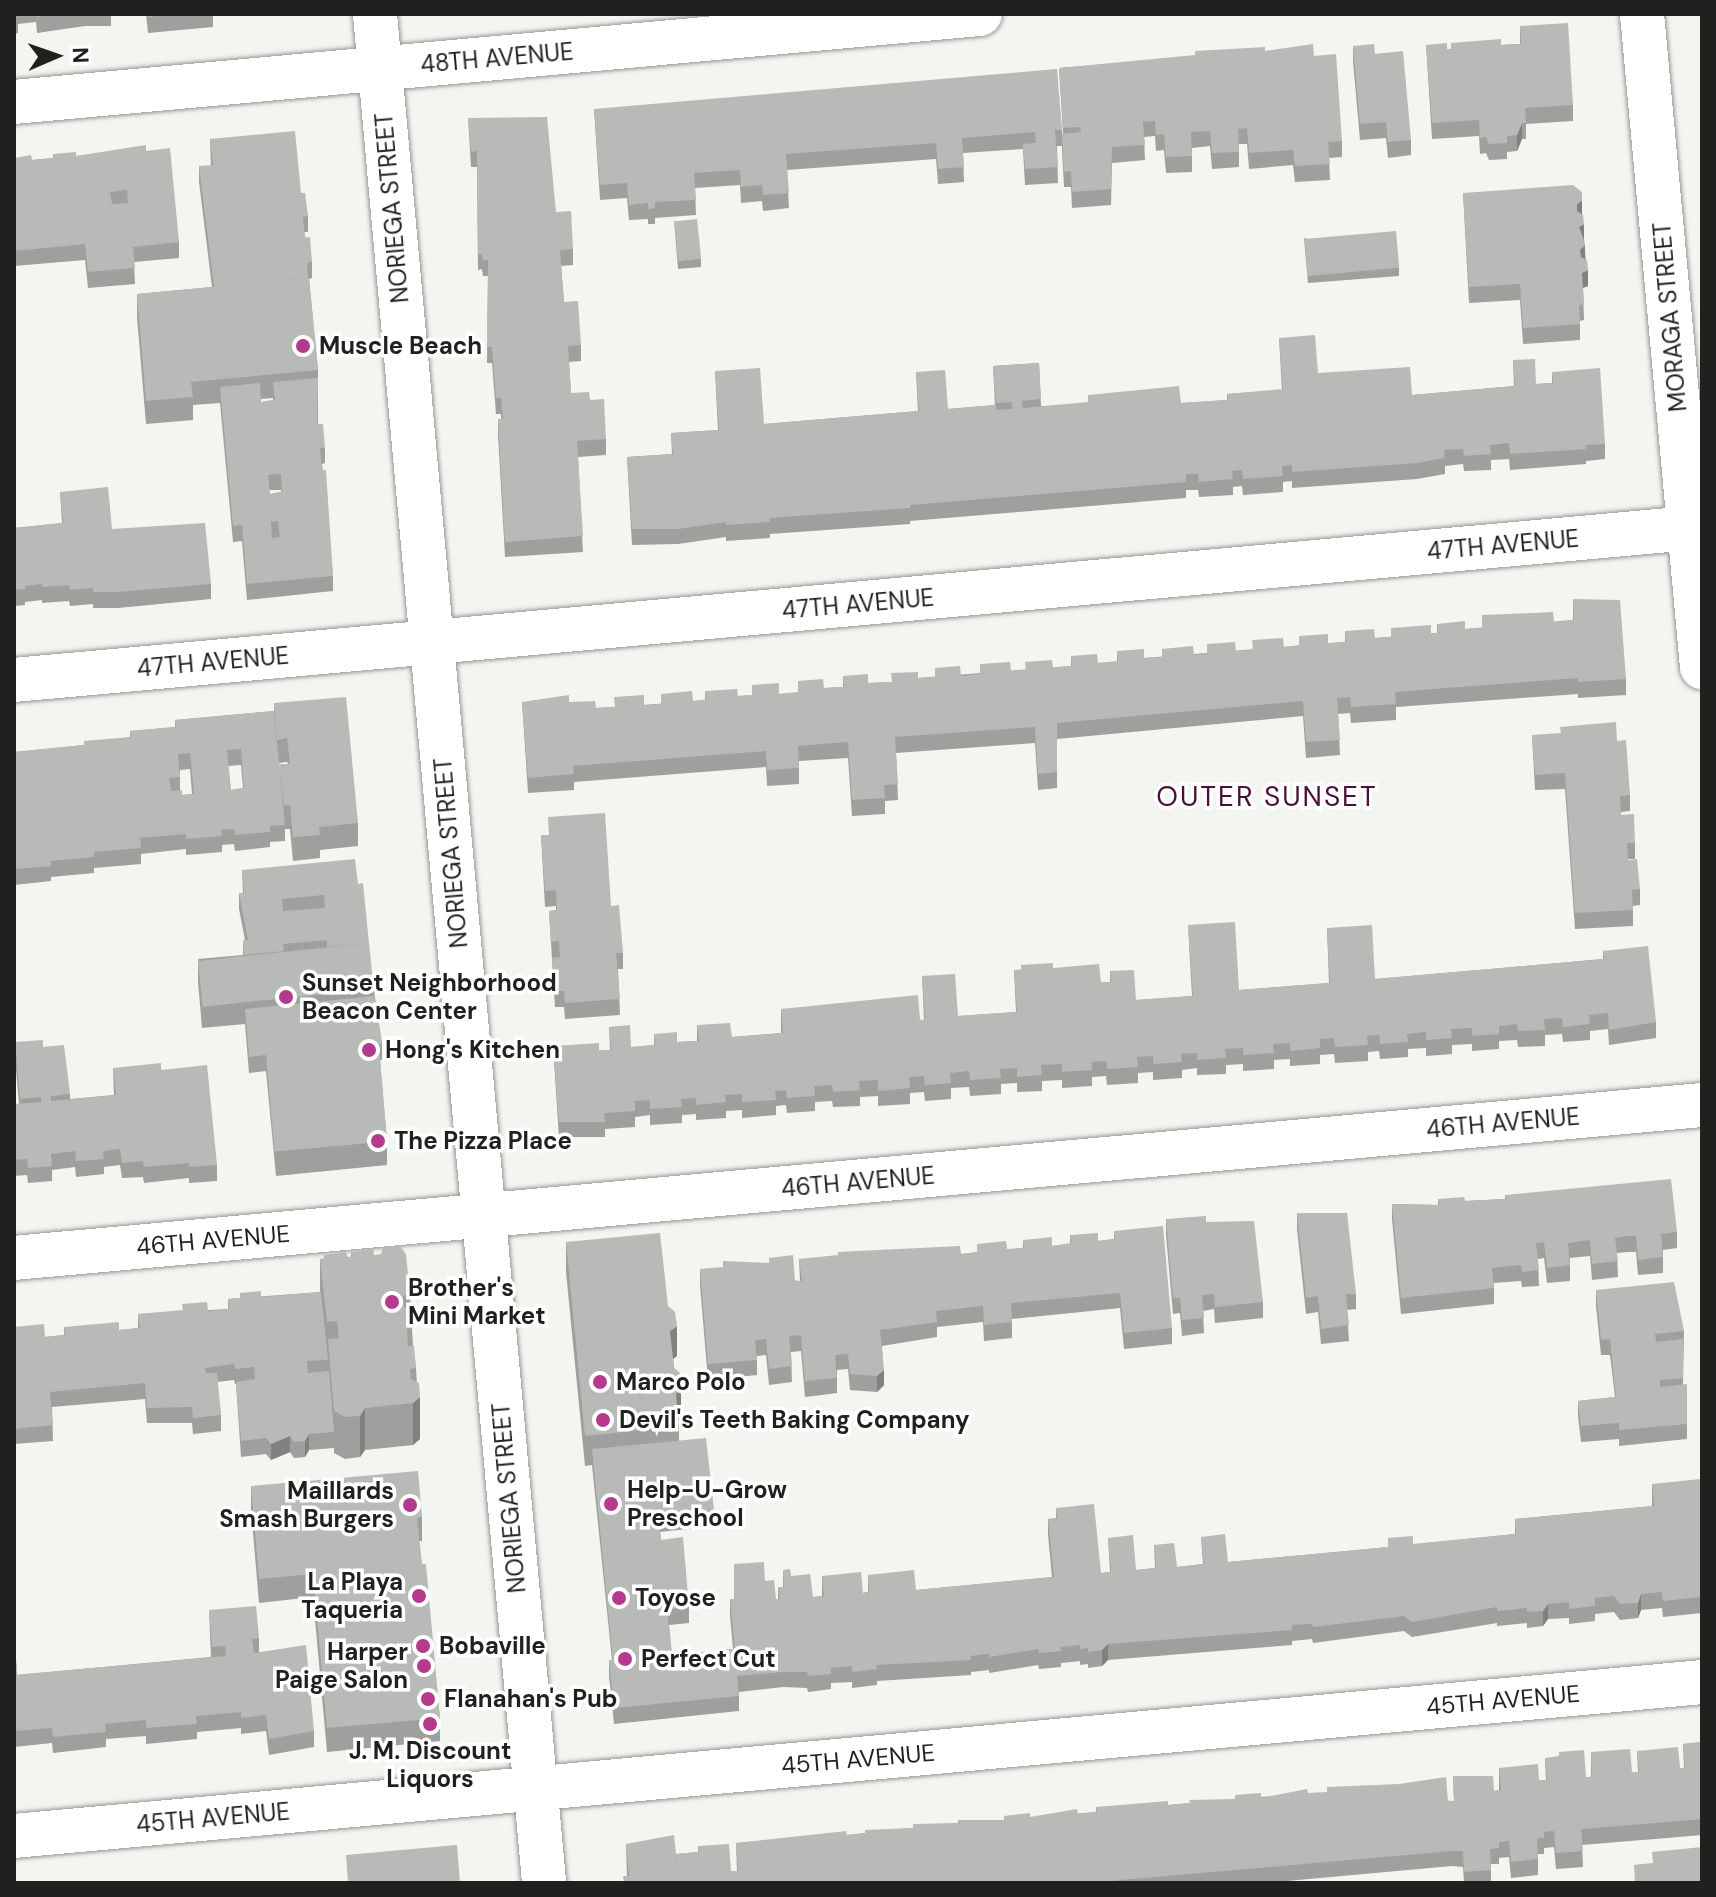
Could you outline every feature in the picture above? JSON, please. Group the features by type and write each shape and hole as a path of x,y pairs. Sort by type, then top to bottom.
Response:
{"street":[{"name":"NORIEGA STREET","path":"375,14 544,1883"},
{"name":"48TH AVENUE","path":"14,102 980,14"},
{"name":"MORAGA STREET","path":"1642,14 1696,527 1702,667"},
{"name":"47TH AVENUE","path":"14,680 1696,527"},
{"name":"46TH AVENUE","path":"14,1258 1702,1105"},
{"name":"45TH AVENUE","path":"14,1836 1702,1682"}],"building":[{"path":"148,14 179,14 148,17"},
{"path":"1568,23 1573,105 1525,108 1526,123 1522,123 1517,135 1507,136 1507,143 1489,144 1486,137 1480,138 1479,120 1432,123 1426,45 1447,43 1447,49 1451,49 1451,43 1501,39 1501,45 1521,44 1520,26"},
{"path":"1313,44 1314,56 1336,54 1342,141 1328,142 1330,164 1295,166 1293,150 1249,153 1247,128 1238,129 1239,152 1212,153 1210,131 1191,132 1192,156 1166,157 1164,134 1156,135 1155,121 1143,122 1145,145 1112,147 1111,189 1072,192 1071,171 1064,172 1062,134 1081,132 1080,127 1063,128 1059,68 1195,55 1195,51 1265,47 1265,51"},
{"path":"1374,44 1375,54 1403,51 1411,140 1388,142 1386,122 1360,124 1353,46"},
{"path":"1057,69 1062,130 1055,130 1058,167 1025,169 1023,144 1036,143 1035,132 962,138 964,167 938,169 936,143 786,154 789,193 763,195 762,185 741,187 740,170 694,173 696,200 655,202 655,208 648,209 648,203 629,205 627,183 600,185 594,109"},
{"path":"547,117 556,212 571,211 573,249 560,250 564,302 578,301 581,345 568,346 571,393 589,392 590,400 604,399 606,439 577,441 583,536 505,542 498,419 503,419 501,398 496,398 492,347 487,347 488,260 483,261 482,254 478,254 477,151 471,152 468,118"},
{"path":"295,131 301,193 305,193 308,216 303,217 305,238 310,237 312,262 307,263 308,278 214,287 199,166 213,165 210,139"},
{"path":"146,145 146,151 170,148 179,242 133,247 135,268 88,272 85,244 14,251 14,158 31,155 32,160 54,158 53,154 76,152 76,156","holes":["127,190 128,203 112,204 110,192"]},
{"path":"1573,185 1582,192 1577,211 1583,215 1584,224 1579,227 1585,245 1580,250 1581,257 1587,260 1588,270 1582,273 1584,304 1579,305 1580,324 1523,328 1520,284 1469,287 1463,193"},
{"path":"697,219 701,259 678,261 674,221"},
{"path":"1396,231 1399,268 1308,276 1304,239"},
{"path":"309,278 318,370 191,382 193,397 146,401 137,294"},
{"path":"1315,335 1318,373 1410,367 1412,395 1515,386 1513,360 1535,359 1536,384 1553,383 1552,372 1600,368 1605,444 1586,445 1586,449 1510,454 1509,443 1490,445 1491,454 1464,456 1463,449 1444,450 1445,458 1417,463 1292,472 1292,465 1282,466 1283,476 1243,479 1242,470 1232,471 1233,479 1199,482 1198,474 1186,474 1186,482 769,518 770,522 632,529 627,457 673,454 671,433 719,430 715,371 760,368 764,424 919,411 916,372 945,370 948,409 996,405 996,410 1012,409 1012,402 996,403 993,366 1039,363 1041,399 1022,401 1023,408 1088,402 1088,395 1179,386 1181,403 1228,400 1227,394 1283,389 1279,338"},
{"path":"318,378 317,424 323,424 325,448 320,448 322,470 326,470 333,576 247,584 242,525 233,526 220,387 260,383 261,402 275,400 273,382","holes":["281,474 282,492 270,494 268,475","278,521 280,537 272,538 271,522"]},
{"path":"108,487 112,529 205,523 211,584 118,592 93,592 93,588 70,590 69,585 42,587 42,584 14,590 14,528 63,523 60,492"},
{"path":"1573,599 1620,600 1626,679 1578,682 1578,678 1395,692 1396,704 1351,707 1350,697 1337,698 1340,740 1306,742 1303,701 1057,723 1057,772 1038,774 1035,727 895,737 898,784 884,785 885,798 852,800 848,742 798,746 799,768 767,770 766,751 573,766 574,774 528,778 522,702 569,695 569,702 595,701 596,708 615,707 614,697 644,695 644,705 661,704 661,694 692,691 693,701 706,700 705,691 737,689 738,696 752,695 752,685 779,683 779,694 798,692 798,681 823,679 824,688 844,687 843,676 868,674 868,683 892,682 891,673 918,672 918,678 935,677 935,668 960,666 961,676 980,674 980,664 1010,662 1011,671 1026,670 1025,662 1052,660 1053,668 1072,666 1071,656 1097,654 1098,663 1118,661 1117,651 1144,649 1144,658 1162,657 1162,649 1193,646 1194,655 1207,654 1207,644 1235,642 1236,651 1253,650 1252,640 1283,638 1284,647 1299,645 1299,636 1328,634 1328,643 1346,642 1345,631 1374,629 1375,638 1391,637 1391,628 1431,625 1431,633 1438,633 1437,624 1465,621 1465,629 1482,628 1482,615 1553,612 1554,622 1574,620"},
{"path":"346,697 358,823 319,827 320,835 293,837 290,805 284,806 279,764 290,764 287,738 277,740 274,703"},
{"path":"274,711 285,825 270,826 270,832 235,835 234,829 221,830 222,836 186,839 186,834 140,838 141,848 94,852 94,857 51,861 51,866 14,869 14,752 131,737 130,731 176,727 175,720","holes":["241,749 244,788 231,790 227,750","190,753 194,794 182,795 182,790 171,791 169,778 180,777 178,754"]},
{"path":"1616,722 1617,741 1626,740 1630,795 1620,796 1621,815 1634,814 1635,843 1627,843 1628,860 1637,859 1640,889 1632,890 1633,910 1575,913 1565,773 1535,775 1532,735 1561,733 1560,727"},
{"path":"605,813 611,906 619,905 623,953 616,953 620,999 565,1003 564,991 555,991 552,958 560,957 559,941 551,942 549,911 557,910 556,890 545,891 541,835 549,835 548,817"},
{"path":"355,859 358,884 363,883 369,943 327,947 327,940 283,944 284,951 244,955 243,941 248,940 239,893 244,893 242,870","holes":["324,895 325,908 283,911 282,899"]},
{"path":"1235,922 1239,990 1330,983 1327,928 1372,925 1375,979 1604,959 1603,951 1648,946 1656,1022 1609,1030 1608,1013 1589,1015 1590,1024 1563,1027 1562,1018 1544,1019 1545,1030 1518,1031 1517,1024 1499,1026 1499,1034 1472,1036 1472,1028 1451,1029 1452,1038 1426,1040 1426,1032 1407,1034 1408,1042 1380,1044 1379,1035 1367,1036 1368,1045 1335,1047 1334,1038 1320,1039 1320,1048 1290,1051 1290,1043 1273,1044 1274,1053 1243,1055 1243,1048 1225,1049 1226,1058 1197,1060 1197,1053 1181,1054 1182,1062 1153,1064 1153,1056 1137,1057 1138,1067 1107,1069 1106,1061 1092,1062 1092,1070 1062,1072 1062,1064 1041,1065 1042,1075 1017,1077 1017,1068 1000,1069 1001,1078 970,1080 969,1071 950,1073 951,1083 925,1085 924,1076 909,1077 910,1088 878,1091 878,1080 859,1081 860,1090 833,1092 832,1085 814,1086 815,1096 787,1098 786,1090 775,1091 776,1100 742,1102 742,1094 725,1095 726,1102 696,1105 696,1098 681,1099 682,1107 650,1109 650,1100 635,1101 635,1111 604,1113 605,1122 559,1122 553,1046 599,1043 599,1050 611,1050 609,1027 630,1025 631,1047 655,1045 654,1034 677,1032 677,1042 699,1041 697,1025 730,1023 732,1037 783,1033 781,1009 918,995 920,1020 925,1020 922,976 955,974 958,1016 1017,1012 1014,970 1021,970 1021,965 1053,963 1053,968 1099,964 1101,982 1111,982 1110,971 1134,970 1136,1000 1193,996 1188,925"},
{"path":"369,943 374,989 203,1007 198,961"},
{"path":"374,996 382,1044 378,1044 378,1037 266,1048 266,1055 249,1057 245,1009"},
{"path":"378,1037 387,1142 275,1151 265,1047"},
{"path":"43,1040 43,1047 64,1045 70,1094 51,1096 51,1101 116,1095 113,1068 161,1063 161,1070 207,1065 217,1165 189,1167 189,1163 144,1167 143,1161 122,1163 120,1149 103,1151 104,1159 76,1161 75,1151 51,1154 52,1166 28,1168 27,1159 14,1160 14,1104 41,1102 41,1097 20,1099 15,1042"},
{"path":"1671,1179 1677,1232 1661,1234 1663,1257 1638,1260 1636,1236 1628,1236 1615,1238 1618,1261 1592,1264 1590,1240 1568,1243 1570,1265 1547,1268 1544,1242 1536,1243 1539,1270 1522,1272 1521,1265 1492,1268 1494,1288 1401,1298 1392,1204 1439,1205 1438,1199 1464,1197 1465,1201 1506,1199 1505,1195"},
{"path":"1297,1213 1347,1213 1356,1294 1346,1294 1349,1325 1321,1329 1318,1296 1306,1298"},
{"path":"1206,1216 1206,1222 1254,1221 1263,1302 1215,1307 1214,1294 1202,1295 1204,1318 1182,1320 1180,1298 1173,1298 1166,1219"},
{"path":"1163,1226 1172,1328 1124,1333 1120,1293 1011,1303 1012,1322 984,1325 983,1306 936,1311 937,1322 880,1330 884,1370 877,1376 850,1374 848,1354 835,1355 837,1378 805,1381 801,1335 789,1336 792,1366 769,1369 766,1339 755,1340 757,1360 708,1364 700,1269 723,1267 723,1261 769,1263 769,1258 793,1255 795,1281 802,1281 799,1259 838,1255 838,1252 960,1246 961,1254 977,1252 977,1244 1006,1241 1007,1249 1024,1248 1023,1240 1052,1237 1052,1246 1071,1243 1070,1235 1098,1233 1098,1241 1115,1239 1114,1231"},
{"path":"660,1233 668,1306 675,1312 677,1326 670,1331 674,1368 680,1373 681,1387 676,1394 679,1426 585,1436 566,1242"},
{"path":"400,1246 406,1254 410,1295 403,1296 404,1307 411,1306 413,1328 407,1329 408,1346 414,1346 416,1368 410,1369 411,1379 419,1383 420,1397 413,1403 365,1408 360,1416 345,1417 334,1411 328,1339 339,1338 337,1321 327,1322 320,1259 324,1255 346,1252 347,1257 352,1257 351,1252 373,1249 374,1255 381,1254 383,1247"},
{"path":"1674,1282 1684,1331 1655,1334 1656,1342 1683,1339 1683,1378 1660,1380 1660,1387 1687,1384 1687,1424 1619,1430 1619,1423 1581,1426 1578,1401 1616,1397 1610,1339 1601,1340 1596,1290"},
{"path":"261,1291 261,1297 321,1292 328,1360 307,1361 308,1373 329,1371 334,1432 309,1434 305,1441 294,1442 290,1436 271,1444 266,1438 241,1441 236,1382 255,1379 254,1367 235,1369 234,1364 205,1368 206,1373 217,1373 221,1415 193,1418 192,1407 147,1408 145,1383 50,1392 53,1425 14,1429 14,1327 44,1324 45,1337 65,1335 64,1327 119,1322 119,1330 140,1328 138,1314 183,1310 182,1304 207,1302 208,1311 229,1309 228,1299 240,1298 240,1293"},
{"path":"706,1438 714,1510 659,1516 661,1540 683,1537 689,1607 667,1609 672,1655 735,1649 730,1599 734,1599 734,1564 764,1562 765,1581 774,1580 776,1599 780,1599 778,1587 784,1587 783,1570 790,1569 791,1576 810,1574 813,1597 824,1596 822,1576 861,1572 863,1593 869,1592 868,1575 914,1570 916,1590 1054,1577 1048,1519 1057,1518 1056,1508 1094,1504 1101,1573 1111,1572 1108,1538 1133,1535 1136,1570 1156,1568 1154,1545 1174,1543 1177,1567 1204,1564 1201,1537 1225,1534 1228,1562 1388,1547 1388,1538 1413,1536 1413,1544 1516,1534 1515,1519 1654,1506 1652,1484 1701,1479 1702,1597 1663,1601 1662,1592 1641,1594 1638,1603 1620,1604 1614,1596 1595,1598 1595,1606 1569,1609 1569,1602 1548,1604 1543,1611 1527,1612 1527,1608 1497,1611 1497,1607 1412,1622 1404,1616 1313,1627 1312,1624 1292,1625 1292,1630 1108,1644 1102,1650 1088,1652 1088,1648 1080,1649 1080,1645 1060,1647 1061,1651 1039,1653 1038,1649 989,1657 989,1654 970,1656 971,1660 876,1665 877,1669 852,1672 852,1666 831,1668 831,1674 808,1676 807,1672 783,1672 737,1676 739,1696 614,1708 609,1660 613,1660 592,1449"},
{"path":"418,1471 422,1517 417,1518 422,1564 426,1564 440,1718 327,1728 313,1574 259,1579 251,1486"},
{"path":"256,1606 259,1638 252,1639 254,1653 306,1645 314,1731 269,1739 266,1715 241,1718 241,1712 196,1716 197,1724 146,1728 146,1720 105,1724 106,1732 53,1737 52,1728 14,1731 14,1675 226,1656 225,1646 212,1647 209,1610"},
{"path":"14,1638 17,1669 14,1669"},
{"path":"1702,1742 1702,1819 1581,1829 1583,1851 1556,1853 1554,1831 1544,1832 1544,1838 1537,1838 1538,1859 1511,1862 1509,1841 1499,1842 1499,1848 1490,1849 1491,1870 1464,1872 1463,1851 1452,1851 1087,1883 679,1883 676,1854 699,1852 698,1846 729,1844 731,1871 738,1871 736,1843 846,1831 847,1835 865,1833 865,1830 913,1828 913,1824 1004,1820 1004,1816 1030,1813 1030,1817 1077,1809 1078,1814 1097,1812 1096,1807 1168,1801 1168,1805 1190,1803 1189,1800 1235,1799 1235,1795 1261,1793 1261,1798 1307,1789 1308,1793 1327,1792 1327,1787 1399,1784 1446,1777 1448,1801 1454,1801 1453,1776 1493,1776 1494,1791 1501,1790 1499,1768 1538,1764 1539,1780 1547,1780 1545,1758 1559,1756 1559,1752 1584,1750 1586,1777 1592,1777 1591,1752 1630,1749 1632,1772 1639,1772 1637,1751 1678,1747 1680,1768 1685,1768 1683,1744"},
{"path":"674,1835 679,1883 624,1883 623,1876 629,1876 626,1844"},
{"path":"457,1845 460,1883 348,1883 346,1855"},
{"path":"1702,1847 1702,1883 1635,1883 1634,1865 1653,1863 1652,1852"}],"place":[{"name":"Muscle Beach","path":"303,346"},
{"name":"Sunset Neighborhood Beacon Center","path":"286,997"},
{"name":"Hong's Kitchen","path":"369,1050"},
{"name":"The Pizza Place","path":"378,1141"},
{"name":"Brother's Mini Market","path":"392,1302"},
{"name":"Marco Polo","path":"600,1382"},
{"name":"Devil's Teeth Baking Company","path":"603,1420"},
{"name":"Help-U-Grow Preschool","path":"611,1504"},
{"name":"Maillards Smash Burgers","path":"410,1505"},
{"name":"La Playa Taqueria","path":"419,1596"},
{"name":"Toyose","path":"619,1598"},
{"name":"Bobaville","path":"423,1646"},
{"name":"Perfect Cut","path":"625,1659"},
{"name":"Harper Paige Salon","path":"424,1666"},
{"name":"Flanahan's Pub","path":"428,1699"},
{"name":"J. M. Discount Liquors","path":"430,1724"}],"district":[{"name":"OUTER SUNSET","path":"1267,797"}]}
